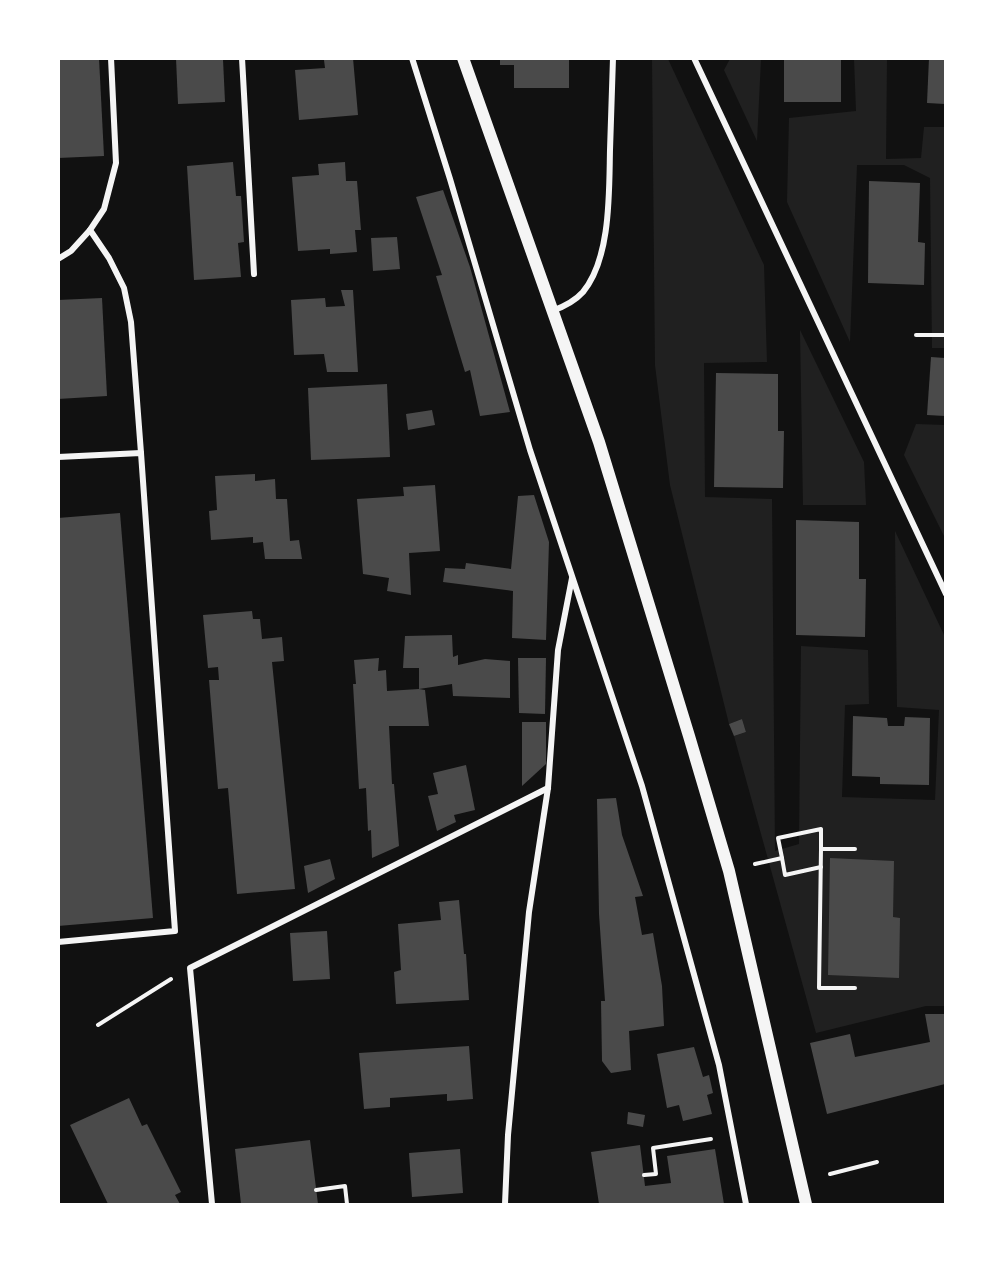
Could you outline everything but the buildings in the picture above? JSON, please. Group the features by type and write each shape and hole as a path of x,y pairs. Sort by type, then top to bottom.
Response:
{"main road":[{"path":"463,58 599,442 729,871 806,1204"}],"street":[{"path":"58,259 71,251 90,230 104,209 116,163 111,58"},
{"path":"242,58 254,273"},
{"path":"412,58 530,450 642,786 719,1065 746,1204"},
{"path":"552,312 567,306 583,292 596,269 603,244 608,201 613,58"},
{"path":"694,58 945,594"},
{"path":"58,942 176,931 131,322 124,288 109,258 90,230"},
{"path":"58,457 141,453"},
{"path":"505,1204 508,1136 529,912 548,788 558,650 572,578"},
{"path":"212,1204 190,968 548,788"}],"path":[{"path":"916,335 945,335"},
{"path":"821,867 785,875 778,838 821,829 821,867 819,988 855,988"},
{"path":"821,849 855,849"},
{"path":"754,864 782,858"},
{"path":"98,1024 190,968"},
{"path":"644,1175 656,1174 653,1148 732,1136"},
{"path":"830,1174 877,1162"},
{"path":"316,1190 345,1186 347,1204"}],"shaded area":[{"path":"652,59 668,59 764,265 767,362 704,363 705,497 772,499 775,851 799,844 801,646 868,650 869,704 845,705 842,797 935,800 939,710 897,707 895,531 945,637 945,1006 926,1006 816,1033 734,736 746,732 742,719 729,724 670,485 655,365"},
{"path":"730,59 761,59 757,141 724,70"},
{"path":"854,59 887,59 886,159 921,158 924,127 945,127 945,348 932,348 930,178 904,165 857,165 850,342 787,202 789,118 856,111"},
{"path":"800,330 864,462 866,505 803,505"},
{"path":"916,424 945,425 945,538 904,455"}]}
